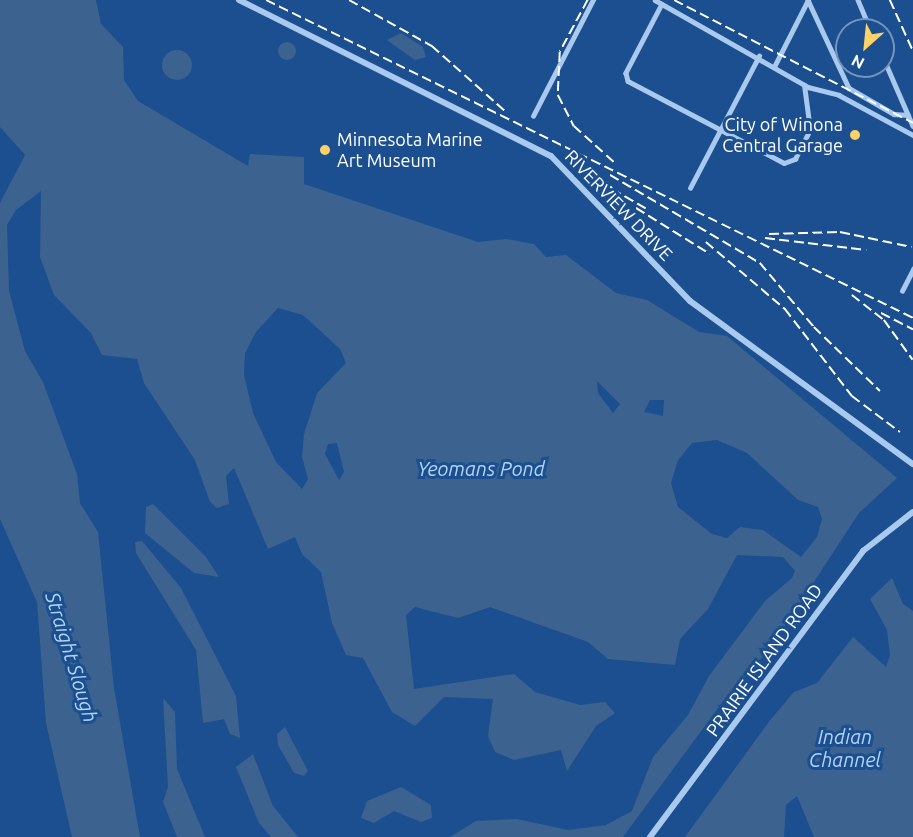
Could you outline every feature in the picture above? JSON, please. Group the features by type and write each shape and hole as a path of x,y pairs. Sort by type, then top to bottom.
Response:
{"street":[{"name":"RIVERVIEW DRIVE","path":"239,0 551,156 690,301 913,464"},
{"path":"533,116 593,0"},
{"path":"655,0 665,3 775,65 804,85 839,95 913,135"},
{"path":"775,65 808,0"},
{"path":"808,0 849,88 894,114 908,115"},
{"path":"858,0 866,18"},
{"path":"665,3 626,73 628,81 778,160 795,159 810,130 804,85"},
{"path":"690,188 722,131 759,56"},
{"path":"892,78 913,126"},
{"path":"902,291 913,269"},
{"name":"PRAIRIE ISLAND ROAD","path":"650,837 863,551 913,512"}],"water":[{"name":"Yeomans Pond","path":"0,0 96,0 101,24 123,47 124,80 138,101 248,166 250,154 304,157 304,184 478,242 506,239 534,244 546,257 566,255 616,293 647,300 699,332 727,336 897,478 859,513 772,646 724,700 623,837 450,837 476,821 517,819 568,830 606,825 632,811 653,757 688,715 709,676 765,601 792,578 795,571 783,557 737,555 708,609 680,639 675,665 608,659 588,642 490,607 458,618 415,607 406,615 414,689 514,674 535,692 580,705 605,702 615,713 596,726 567,771 561,750 514,760 495,752 488,736 493,699 444,697 415,726 392,712 363,658 346,655 332,623 321,572 302,554 295,537 268,549 234,468 226,476 229,504 217,508 210,502 195,460 144,383 137,359 102,355 91,333 54,295 40,257 41,191 16,210 7,225 9,291 25,351 43,382 77,474 80,503 98,532 114,688 140,837 72,837 46,723 37,602 0,519 0,203 25,155 0,127","holes":["278,308 303,315 340,349 346,363 317,393 304,434 302,457 308,479 302,489 276,462 253,413 244,375 245,353 256,332","597,381 620,404 613,413 598,393","650,400 664,400 663,416 644,412","717,440 747,453 798,500 818,507 822,519 817,537 801,557 763,530 740,527 727,538 712,534 678,507 671,483 678,460 692,443","337,443 344,472 339,480 325,454 328,444"]},
{"path":"401,33 423,47 426,57 415,60 387,40"},
{"path":"283,42 291,42 296,47 294,58 283,60 278,55 278,47"},
{"path":"177,50 188,54 192,65 188,76 177,80 166,76 162,65 166,54"},
{"path":"153,504 206,557 219,577 194,573 145,533 146,507"},
{"path":"142,541 181,588 236,696 240,738 230,734 224,719 203,723 196,650 136,553 135,542"},
{"name":"Indian Channel","path":"892,578 903,604 913,611 913,837 814,837 797,796 786,805 784,837 685,837 771,719 794,692 817,683 853,637 886,667 890,655 887,630 870,599"},
{"path":"163,698 175,712 177,769 205,837 177,837 163,802 168,787"},
{"path":"285,727 308,771 304,776 294,773 278,745 277,734"},
{"path":"253,754 273,806 298,837 271,837 259,823 236,767"},
{"path":"401,787 431,805 432,818 421,822 394,811 374,823 361,818 367,801"}],"railway":[{"path":"266,0 913,318"},
{"path":"349,0 432,46 506,112"},
{"path":"588,0 560,52 558,95 574,126 615,163"},
{"path":"674,0 913,123"},
{"path":"890,0 913,51"},
{"path":"577,157 613,189"},
{"path":"610,175 760,263 814,327 880,391"},
{"path":"612,189 646,209"},
{"path":"636,208 710,254"},
{"path":"769,234 840,232 911,247"},
{"path":"765,238 866,250"},
{"path":"706,242 785,309 852,396 900,432"},
{"path":"852,295 884,320 913,360"},
{"path":"881,313 913,329"}],"place":[{"name":"City of Winona Central Garage","path":"855,135"},
{"name":"Minnesota Marine Art Museum","path":"325,150"}],"water label":[{"name":"Straight Slough","path":"72,657"}]}
